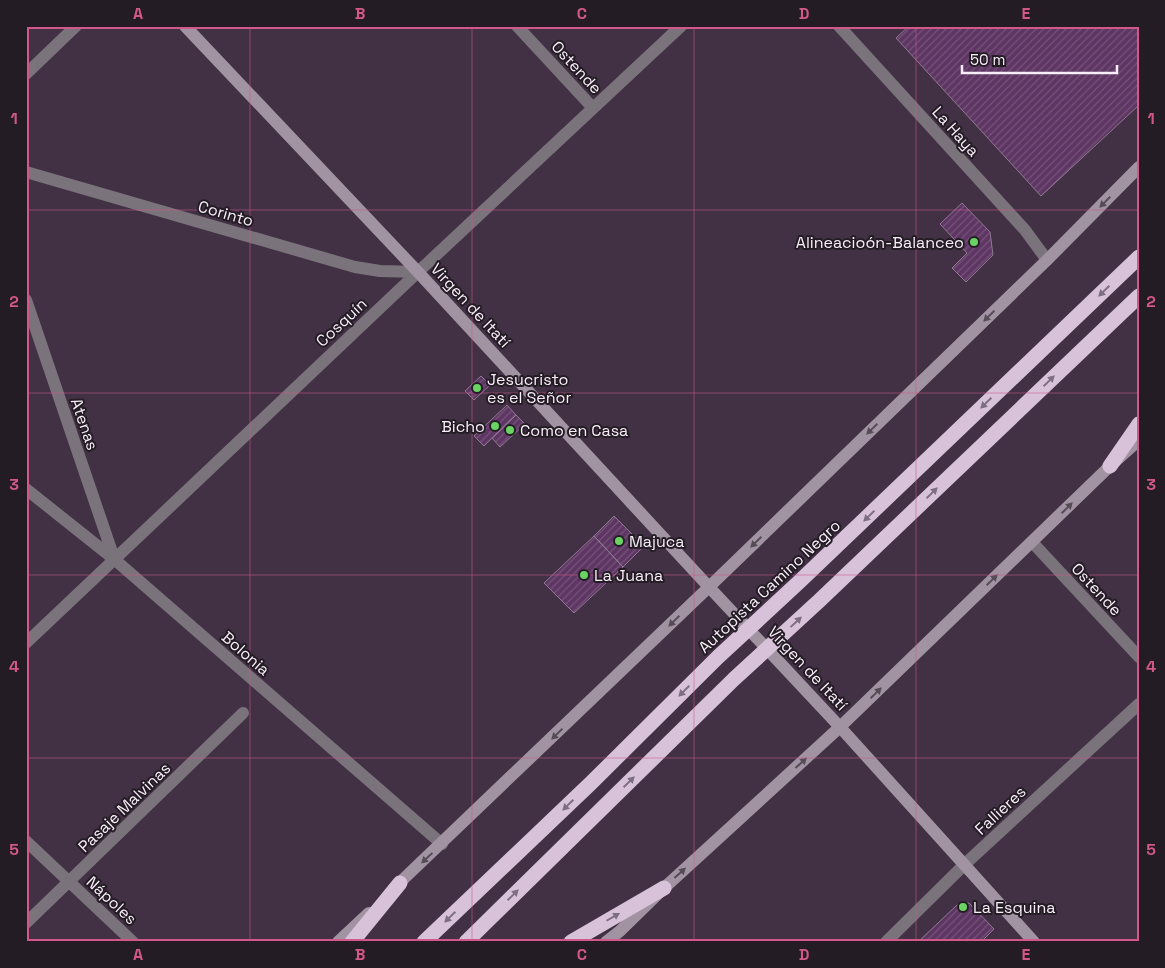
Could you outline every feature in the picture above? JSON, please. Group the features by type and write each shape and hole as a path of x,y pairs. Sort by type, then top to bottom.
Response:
{"highway":[{"name":"Autopista Camino Negro","path":"424,942 591,783 718,656 799,582 1139,257"},
{"path":"466,942 734,679 820,600 1139,296"},
{"path":"1110,466 1139,424"},
{"path":"352,942 400,883"},
{"path":"571,942 664,888"}],"street":[{"path":"26,74 76,26"},
{"name":"Virgen de Itatí","path":"185,26 418,272 840,727 1034,942"},
{"name":"Ostende","path":"517,26 593,108"},
{"name":"Cosquín","path":"26,642 681,26"},
{"name":"La Haya","path":"839,26 1025,230 1047,260"},
{"path":"338,942 1047,260 1139,167"},
{"name":"Corinto","path":"26,172 355,268 418,272"},
{"name":"Atenas","path":"26,300 114,559"},
{"path":"606,942 840,727 1139,440"},
{"name":"Bolonia","path":"26,489 114,559 442,844"},
{"name":"Ostende","path":"1032,542 1139,657"},
{"name":"Fallieres","path":"886,942 965,864 1139,704"},
{"name":"Pasaje Malvinas","path":"26,923 243,713"},
{"name":"Nápoles","path":"26,841 133,942"}],"building":[{"path":"909,26 1136,26 1139,30 1139,105 1041,196 896,38"},
{"name":"Alineacioón-Balanceo","path":"962,203 990,232 993,255 966,282 952,268 967,253 940,224"},
{"name":"Jesucristo es el Señor","path":"481,376 490,385 474,400 465,391"},
{"name":"Bicho","path":"507,405 516,415 484,446 474,436"},
{"name":"Como en Casa","path":"516,415 525,424 500,447 492,438"},
{"name":"Majuca","path":"614,516 644,546 623,567 594,536"},
{"name":"La Juana","path":"594,536 623,567 574,613 544,583"},
{"path":"969,903 994,929 981,942 918,942 957,905"}],"place":[{"name":"Alineacioón-Balanceo","path":"974,242"},
{"name":"Jesucristo es el Señor","path":"477,388"},
{"name":"Bicho","path":"495,426"},
{"name":"Como en Casa","path":"510,430"},
{"name":"Majuca","path":"619,541"},
{"name":"La Juana","path":"584,575"},
{"name":"La Esquina","path":"963,907"}]}
